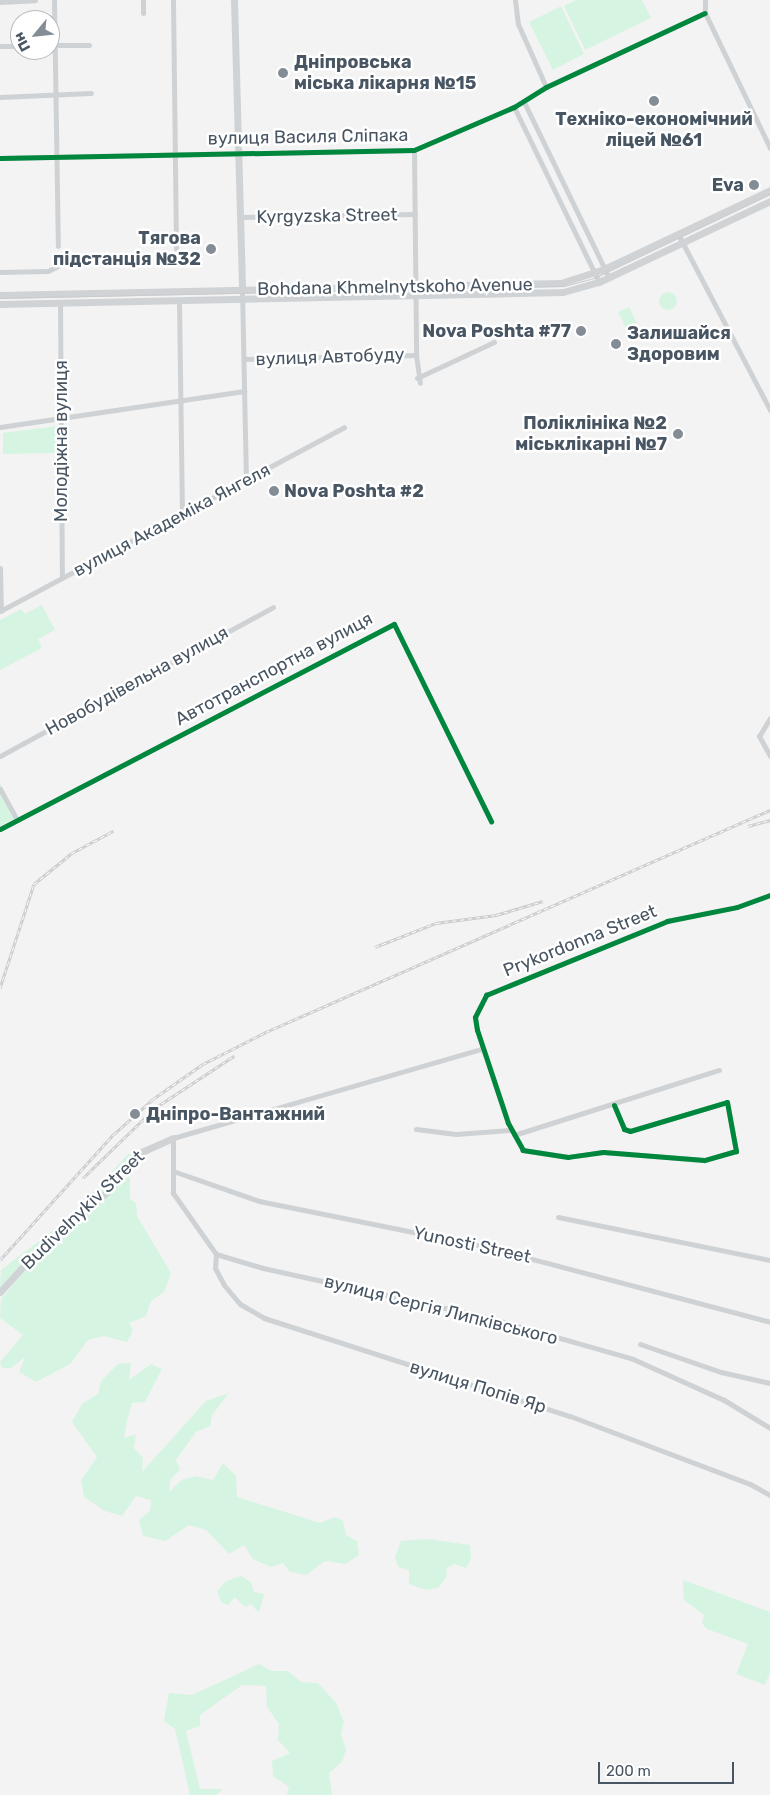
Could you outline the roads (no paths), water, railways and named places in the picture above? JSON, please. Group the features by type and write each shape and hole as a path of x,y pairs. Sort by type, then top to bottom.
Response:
{"main road":[{"path":"234,0 242,290"},
{"name":"Bohdana Khmelnytskoho Avenue","path":"0,295 554,283 594,274 770,190"},
{"name":"Bohdana Khmelnytskoho Avenue","path":"0,304 556,293 609,278 770,200"},
{"name":"Budivelnykiv Street","path":"0,1292 28,1261 108,1191 137,1154 173,1138"}],"street":[{"path":"0,2 35,0"},
{"path":"143,0 143,13"},
{"path":"173,0 176,249"},
{"path":"515,0 518,24 546,87"},
{"path":"705,0 705,13 770,148"},
{"name":"вулиця Василя Сліпака","path":"0,158 414,150 514,107 546,87 705,13"},
{"path":"60,45 90,45"},
{"path":"53,60 58,156 58,246"},
{"path":"0,97 91,93"},
{"path":"524,102 609,278"},
{"path":"514,107 599,282"},
{"path":"414,150 416,287 414,296 419,381 494,342"},
{"name":"Kyrgyzska Street","path":"240,217 415,214"},
{"path":"678,234 770,410"},
{"path":"0,272 48,271 58,266"},
{"path":"242,290 246,480"},
{"path":"179,301 182,516"},
{"name":"Молодіжна вулиця","path":"60,303 62,578"},
{"name":"вулиця Автобуду","path":"244,359 416,355"},
{"path":"0,427 244,391"},
{"name":"вулиця Академіка Янгеля","path":"1,611 182,516 344,427"},
{"path":"0,568 1,611"},
{"name":"Новобудівельна вулиця","path":"0,756 273,607"},
{"name":"Автотранспортна вулиця","path":"0,829 394,624 491,821"},
{"path":"770,718 759,736 770,756"},
{"path":"0,789 17,820"},
{"name":"Prykordonna Street","path":"512,1132 482,1049 475,1017 486,995 667,921 737,908 770,896"},
{"path":"216,1254 173,1192 173,1138 482,1049"},
{"path":"416,1129 456,1134 512,1132 614,1105 719,1070"},
{"path":"512,1132 522,1150 568,1157 603,1152 704,1160 732,1155 736,1151 727,1102 630,1131 624,1129 614,1105"},
{"name":"Yunosti Street","path":"173,1171 259,1201 483,1246 770,1322"},
{"path":"558,1217 770,1260"},
{"name":"вулиця Сергія Липківського","path":"216,1254 263,1268 486,1317 633,1360 724,1400 770,1428"},
{"name":"вулиця Попів Яр","path":"216,1254 215,1268 224,1285 240,1304 264,1318 570,1416 720,1472 770,1495"},
{"path":"640,1344 721,1372 770,1383"}],"tram line":[{"path":"0,298 564,286 594,278 770,194"}],"railway":[{"path":"0,1260 114,1134 153,1099 203,1064 266,1032 770,810"},
{"path":"748,826 770,820"},
{"path":"0,988 34,884 72,853 113,831"},
{"path":"375,947 436,923 496,915 543,901"},
{"path":"83,1178 155,1108 234,1056"}],"place":[{"name":"Дніпровська міська лікарня №15","path":"283,73"},
{"name":"Техніко-економічний ліцей №61","path":"654,101"},
{"name":"Eva","path":"754,185"},
{"name":"Тягова пiдстанцiя №32","path":"211,249"},
{"name":"Nova Poshta #77","path":"581,331"},
{"name":"Залишайся Здоровим","path":"616,344"},
{"name":"Поліклініка №2 міськлікарні №7","path":"678,434"},
{"name":"Nova Poshta #2","path":"274,491"},
{"name":"Дніпро-Вантажний","path":"135,1114"}]}
